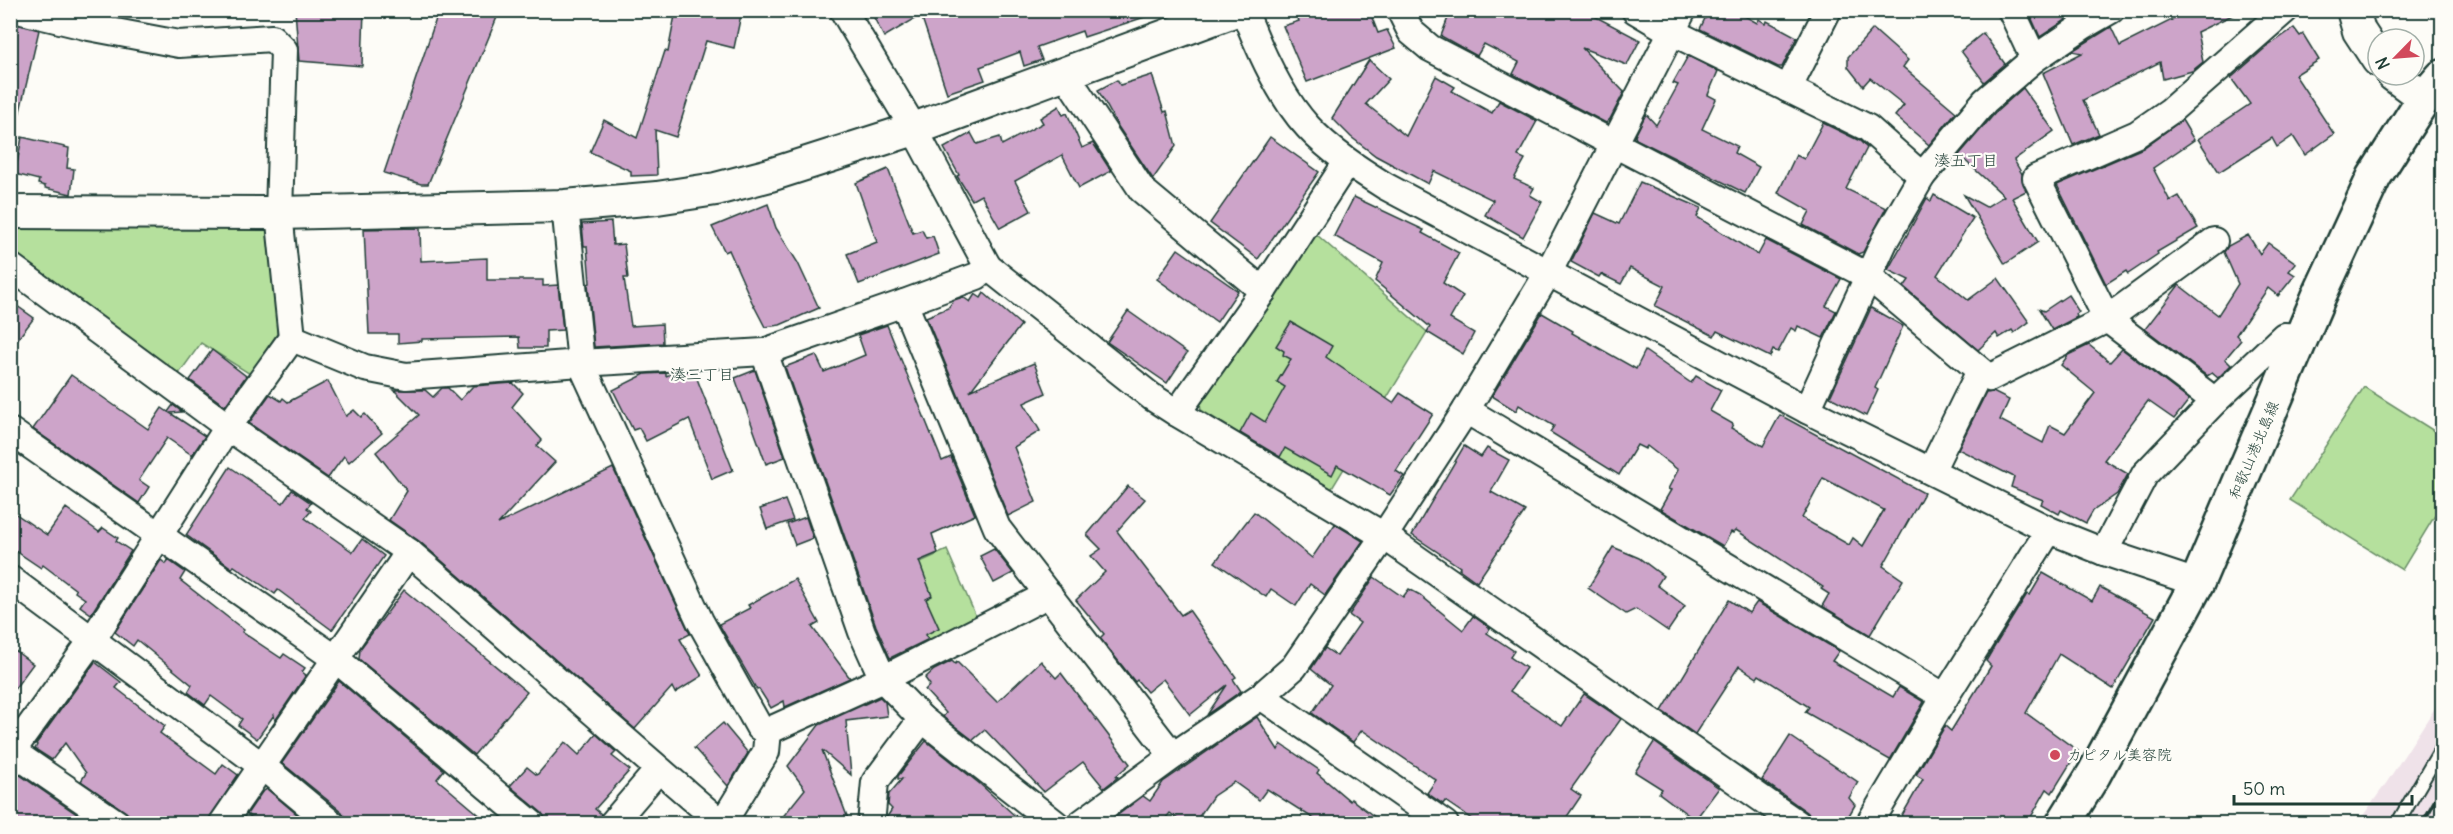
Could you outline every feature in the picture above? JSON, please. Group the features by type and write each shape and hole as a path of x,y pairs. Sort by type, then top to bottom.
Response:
{"main road":[{"name":"和歌山港北島線","path":"2063,824 2094,774 2197,583 2302,337 2374,177 2433,88"}],"street":[{"path":"18,10 89,27 179,44 272,38 284,50 279,213 292,338 228,428 93,639 11,752 118,824"},
{"path":"843,10 914,129 988,267 1152,397 1384,536 1798,824"},
{"path":"10,212 279,213 565,206 657,198 716,189 770,175 914,129 1066,75 1236,10"},
{"path":"1244,10 1278,84 1307,127 1347,162 1384,186 1807,410 2049,530 2104,552 2197,583"},
{"path":"1400,10 1411,32 1430,48 1868,276 1989,378 2107,319 2214,241"},
{"path":"1635,10 1678,21 1788,89 1868,128 1922,176"},
{"path":"1788,89 1828,10"},
{"path":"2011,10 2034,59"},
{"path":"1807,410 1885,240 1922,176 1985,101 2034,59 2111,10"},
{"path":"2215,401 2107,319 2036,178 2137,134 2169,111 2285,10"},
{"path":"2353,10 2359,31 2366,42"},
{"path":"1080,824 1173,756 1261,696 1294,667 1384,536 1466,410 1548,273 1678,21"},
{"path":"1066,75 1142,190 1263,291"},
{"path":"1177,413 1263,291 1347,162"},
{"path":"565,206 581,363 700,621 759,727 768,731 883,679 1049,594"},
{"path":"10,266 228,428 409,552 722,824 766,752 768,731"},
{"path":"292,338 365,368 406,375 764,352 977,276 988,267"},
{"path":"904,303 997,528 1173,756"},
{"path":"2104,552 2145,474 2215,401 2284,336 2302,337"},
{"path":"764,352 862,632 883,679 922,719 1056,824"},
{"path":"1931,471 1980,370"},
{"path":"1466,410 1945,697"},
{"path":"10,431 336,659 532,824"},
{"path":"1869,824 2049,530"},
{"path":"222,824 409,552"},
{"path":"10,579 262,766 332,824"},
{"path":"1261,696 1444,824"},
{"path":"871,824 875,782 922,719"},
{"path":"612,824 658,770"}],"lane":[{"path":"2397,824 2442,747"}],"shaded area":[{"path":"2442,697 2442,823 2357,824 2387,782"}],"green space":[{"path":"11,229 276,229 277,334 250,374 201,343 178,375 11,256"},
{"path":"1316,234 1427,332 1331,490 1201,410 1200,402"},
{"path":"2364,387 2442,436 2442,504 2402,570 2290,500"},
{"path":"947,550 977,619 894,661 858,590"}],"building":[{"path":"295,10 364,10 362,66 299,61"},
{"path":"439,10 500,10 428,184 421,184 384,173"},
{"path":"676,10 742,10 734,48 706,41 676,137 655,130 657,175 631,176 631,171 590,152 604,120 637,138 665,51 668,52"},
{"path":"870,10 1153,10 1154,14 1084,37 1082,31 1037,47 1042,60 1024,66 1020,52 980,67 985,80 947,93 921,15 884,37"},
{"path":"1309,10 1369,10 1378,33 1387,30 1396,48 1307,82 1283,26 1299,21 1297,16"},
{"path":"1451,10 1583,10 1640,40 1627,65 1582,48 1624,92 1610,119 1606,123 1513,74 1519,62 1484,44 1477,56 1441,36"},
{"path":"1709,10 1734,10 1757,23 1759,19 1766,24 1767,21 1797,37 1782,67 1700,29"},
{"path":"2028,10 2060,10 2066,20 2040,37"},
{"path":"2173,10 2243,10 2197,32 2203,62 2192,71 2163,79 2160,62 2083,100 2099,134 2073,145 2043,73 2082,53 2072,51 2111,27 2120,46 2176,18"},
{"path":"10,22 39,30 18,120 10,119"},
{"path":"2294,28 2300,36 2303,34 2319,60 2295,75 2334,134 2305,155 2293,136 2277,147 2272,138 2219,172 2198,139 2250,104 2231,78 2264,49"},
{"path":"1873,29 1908,60 1903,67 1956,112 1929,145 1895,116 1904,105 1870,78 1863,86 1848,67 1848,57"},
{"path":"1983,33 2005,64 1984,82 1961,51"},
{"path":"1688,56 1718,71 1708,95 1716,99 1702,129 1737,146 1734,153 1759,167 1745,193 1636,139 1635,136 1646,114 1656,125 1678,85 1673,83"},
{"path":"1369,60 1389,79 1366,104 1406,136 1436,76 1455,87 1452,91 1492,113 1499,101 1537,121 1518,156 1525,159 1514,179 1534,188 1530,195 1542,202 1523,237 1485,215 1493,200 1434,171 1428,184 1376,156 1351,137 1332,118"},
{"path":"1152,75 1164,112 1167,111 1176,146 1153,179 1119,128 1098,90 1117,80 1120,85"},
{"path":"2023,88 2054,131 2014,160 2022,174 2026,191 2012,198 2038,242 2005,264 1964,195 1986,207 2004,196 1959,155 1996,112"},
{"path":"1059,106 1063,115 1067,113 1082,148 1093,143 1111,171 1079,188 1062,155 1015,181 1031,211 1000,228 981,195 972,200 957,176 959,175 944,148 971,133 977,144 1000,137 1002,145 1043,123 1040,118"},
{"path":"2182,120 2194,140 2153,168 2170,201 2179,196 2198,228 2157,252 2158,254 2128,274 2126,271 2106,284 2057,185 2143,148"},
{"path":"1823,123 1860,141 1867,148 1846,189 1886,208 1863,252 1858,254 1803,225 1810,211 1778,193 1796,155 1804,159"},
{"path":"22,137 69,148 67,168 74,169 71,194 45,188 38,184 39,180 15,174"},
{"path":"1270,137 1319,172 1258,259 1210,223"},
{"path":"888,169 913,233 922,230 926,238 933,236 939,254 859,284 847,254 877,242 856,183"},
{"path":"1640,182 1701,208 1697,217 1758,255 1766,240 1841,279 1826,306 1836,311 1823,338 1798,326 1796,331 1791,328 1778,352 1773,350 1770,357 1717,331 1714,336 1655,306 1665,286 1630,268 1621,284 1601,274 1599,277 1571,262 1595,213 1619,224"},
{"path":"1934,195 1973,218 1937,275 1968,300 1998,278 2029,322 2014,333 2012,330 1999,338 1996,333 1978,350 1904,287 1909,280 1888,270 1927,198 1931,201"},
{"path":"1354,197 1424,230 1422,233 1459,253 1443,283 1463,296 1450,319 1474,333 1463,354 1427,332 1430,327 1375,281 1383,263 1334,236"},
{"path":"768,204 776,228 798,263 819,308 780,325 765,327 729,250 725,252 712,227"},
{"path":"611,222 613,245 624,244 628,278 624,278 631,326 662,324 663,343 594,347 587,246 584,246 582,224"},
{"path":"420,228 421,261 487,258 487,280 543,280 543,286 558,285 563,330 546,331 546,348 520,348 519,337 422,339 422,341 398,343 398,334 369,334 364,229"},
{"path":"2248,235 2260,254 2268,243 2296,263 2289,271 2295,275 2278,296 2268,288 2236,335 2241,340 2225,359 2231,365 2218,378 2212,373 2207,376 2145,329 2179,285 2218,315 2238,284 2224,252 2228,246"},
{"path":"1178,249 1238,291 1217,322 1157,279"},
{"path":"984,293 1021,325 971,390 1034,363 1046,393 1024,403 1040,431 1014,447 1036,502 1008,516 926,317 948,308 954,300 963,297 970,302 975,294 981,298"},
{"path":"2068,295 2079,312 2076,314 2077,317 2052,330 2039,309 2044,311"},
{"path":"10,301 34,318 10,349"},
{"path":"1871,308 1903,326 1875,388 1878,390 1866,416 1830,397"},
{"path":"1128,311 1187,353 1167,383 1107,342"},
{"path":"1542,313 1573,331 1572,333 1636,369 1645,351 1691,383 1696,376 1721,390 1710,411 1733,424 1731,428 1763,446 1780,415 1924,493 1883,566 1903,580 1870,635 1822,606 1829,594 1821,589 1823,587 1736,530 1731,532 1723,546 1660,509 1671,490 1668,489 1678,470 1647,446 1645,449 1637,445 1619,475 1550,432 1554,426 1519,405 1516,411 1492,396","holes":["1823,478 1884,510 1863,546 1853,538 1849,545 1802,518"]},
{"path":"1291,322 1332,346 1326,357 1393,403 1400,393 1433,414 1396,471 1404,476 1390,495 1337,465 1332,475 1285,448 1280,457 1240,433 1251,413 1265,422 1285,387 1277,382 1291,359 1283,355 1284,351 1276,346"},
{"path":"887,325 942,461 951,457 975,515 932,534 938,553 919,561 932,596 926,599 939,628 925,635 929,639 890,658 876,626 785,367 816,355 824,372 865,355 858,335"},
{"path":"2089,345 2110,362 2122,349 2189,400 2174,419 2148,401 2104,460 2128,474 2117,494 2093,511 2086,523 2061,510 2059,514 2041,504 2043,500 2011,487 2014,477 1958,449 1986,393 1993,392 2009,400 2000,420 2043,443 2050,425 2065,433 2095,393 2061,365 2068,355"},
{"path":"212,350 246,376 225,406 190,380"},
{"path":"755,370 785,457 766,464 735,378"},
{"path":"694,371 733,470 712,479 689,419 646,441 639,428 633,430 613,390 645,374 666,373 666,376 677,372"},
{"path":"71,375 148,429 162,408 168,412 173,405 182,412 170,413 205,436 192,455 167,438 139,480 149,487 139,503 33,429"},
{"path":"328,381 346,416 354,410 361,417 365,414 382,433 349,462 344,456 328,478 249,423 270,394 281,401 283,398 288,402"},
{"path":"513,383 523,393 512,407 542,440 537,446 555,462 498,524 613,468 690,634 680,639 702,676 675,693 672,687 635,729 419,541 389,520 407,491 376,452 419,415 394,390 425,390 433,397 442,388 448,388 460,400 473,386"},
{"path":"1464,446 1481,457 1487,448 1509,460 1491,492 1525,511 1477,582 1459,569 1460,567 1412,535"},
{"path":"230,467 283,503 292,490 311,503 307,508 311,511 305,518 353,552 362,539 384,556 332,630 278,590 275,594 234,566 232,568 186,535"},
{"path":"1128,486 1145,499 1117,531 1181,615 1189,610 1236,677 1233,679 1241,691 1207,715 1227,685 1190,715 1163,679 1147,692 1137,680 1135,682 1100,638 1104,634 1076,600 1105,572 1091,556 1101,549 1087,535"},
{"path":"785,500 793,520 767,529 760,509"},
{"path":"66,508 99,532 103,528 131,551 91,614 80,606 85,599 75,592 76,590 43,565 41,568 10,547 10,510 47,535"},
{"path":"1254,512 1312,558 1335,524 1363,541 1325,595 1310,584 1296,606 1271,589 1266,597 1215,562"},
{"path":"806,517 813,538 795,545 787,524"},
{"path":"1613,547 1639,558 1663,576 1657,585 1685,606 1668,631 1636,609 1626,614 1588,588"},
{"path":"994,549 1013,573 994,583 980,556"},
{"path":"161,560 166,564 168,560 185,572 180,580 244,630 242,632 281,658 284,654 305,668 302,672 306,675 275,721 274,715 257,739 238,725 242,719 211,696 205,705 188,692 192,685 137,640 133,646 115,632"},
{"path":"2043,573 2092,601 2100,587 2155,617 2113,689 2059,654 2026,713 2078,751 2052,793 2047,789 2027,824 1912,824 1901,817 1923,779 1916,775 1945,726 1951,731 1991,666 1986,661 2027,594 2030,595"},
{"path":"1374,577 1403,597 1409,589 1420,595 1463,630 1473,616 1490,628 1487,633 1514,651 1510,657 1526,668 1510,691 1562,726 1584,694 1621,719 1571,789 1581,796 1562,824 1479,824 1445,801 1443,804 1427,793 1436,780 1362,730 1353,742 1312,713 1331,685 1311,669 1325,648 1337,656 1360,623 1349,615"},
{"path":"795,579 819,623 812,627 850,678 785,707 784,701 771,708 759,689 757,690 719,624 750,608 748,605"},
{"path":"404,590 527,692 474,755 359,659 360,649"},
{"path":"1729,600 1749,613 1757,602 1839,651 1832,661 1893,697 1899,687 1924,702 1890,760 1805,712 1809,707 1759,675 1757,678 1739,666 1695,734 1662,711"},
{"path":"10,647 33,664 10,695"},
{"path":"952,661 955,664 957,662 997,702 1041,661 1056,678 1061,673 1130,764 1104,788 1083,762 1044,792 985,730 973,740 943,717 946,713 925,690 930,685 925,678 934,670"},
{"path":"95,662 121,682 116,688 165,726 160,733 216,774 223,764 238,775 206,824 133,824 126,812 81,781 86,773 65,743 52,760 35,749 36,744"},
{"path":"339,681 444,770 437,779 490,824 348,824 342,812 282,763"},
{"path":"880,697 885,702 887,716 846,721 851,775 822,750 850,824 777,824 805,789 788,766 819,725"},
{"path":"1257,717 1278,750 1281,744 1319,770 1317,773 1350,801 1351,799 1384,824 1322,824 1267,789 1259,800 1234,782 1213,796 1194,824 1184,824 1170,813 1161,824 1106,824 1143,796 1150,801 1163,782"},
{"path":"723,723 748,753 728,786 694,748"},
{"path":"596,734 616,752 612,756 630,770 595,809 601,814 597,824 548,824 542,813 510,786 527,767 537,775 565,742 579,755"},
{"path":"1790,736 1858,782 1849,798 1855,805 1844,824 1813,824 1807,812 1762,780"},
{"path":"926,741 980,784 1024,824 886,824 892,809 888,805 889,794 902,779 898,779 898,776"},
{"path":"1654,742 1719,788 1695,820 1659,793 1662,789 1635,772"},
{"path":"17,773 91,824 10,824 10,783"},
{"path":"267,789 306,822 304,824 259,824 247,814 262,792"}],"railway":[{"path":"2422,824 2442,788"},
{"path":"2440,824 2442,818"}],"place":[{"name":"カピタル美容院","path":"2055,755"}],"district":[{"name":"湊五丁目","path":"1966,160"},
{"name":"湊三丁目","path":"702,374"}]}
